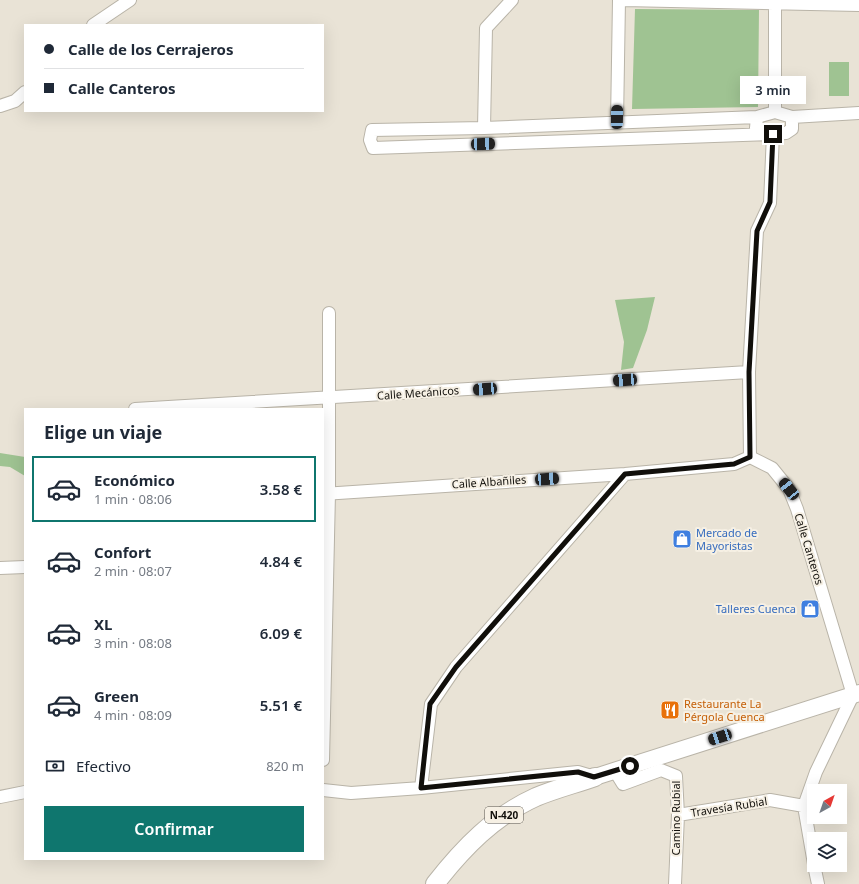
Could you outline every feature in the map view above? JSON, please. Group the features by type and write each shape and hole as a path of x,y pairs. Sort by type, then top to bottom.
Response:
{"highway":[{"name":"N-420","path":"435,884 453,861 479,834 504,815 537,797 594,777"}],"main road":[{"path":"594,777 856,694"}],"street":[{"path":"94,24 130,0"},
{"path":"484,128 486,28 512,0"},
{"path":"616,122 620,0"},
{"path":"624,0 775,2 859,5"},
{"path":"775,2 775,112"},
{"path":"0,106 15,101 24,93"},
{"path":"792,117 792,129 786,133 373,148 370,140 372,130 484,128 757,117 775,112 792,117 859,113"},
{"path":"757,117 756,128 767,134"},
{"path":"750,457 749,372 757,231 770,202 767,134"},
{"path":"324,671 326,493 330,399 329,313"},
{"name":"Calle Mecánicos","path":"154,408 330,399 749,372"},
{"name":"Calle Albañiles","path":"326,493 625,474 734,464 750,457"},
{"name":"Calle Canteros","path":"750,457 772,468 789,489 856,694"},
{"path":"421,788 430,704 456,667 625,474"},
{"path":"0,568 24,567"},
{"path":"808,832 804,806 816,772 856,694"},
{"name":"Camino Rubial","path":"615,771 623,784 661,770 676,776 678,815 675,884"},
{"path":"324,790 351,793 421,788 578,772 594,777"},
{"path":"0,797 24,792"},
{"name":"Travesía Rubial","path":"678,815 770,800 804,806"},
{"path":"816,872 818,884"}],"green space":[{"path":"635,9 759,10 758,107 632,109"},
{"path":"829,62 849,62 849,96 829,96"},
{"path":"655,297 647,330 633,368 621,370 624,342 615,300"},
{"path":"0,453 24,457 24,475 10,467 0,466"}],"place":[{"name":"Mercado de Mayoristas","path":"682,539"},
{"name":"Talleres Cuenca","path":"810,609"},
{"name":"Restaurante La Pérgola Cuenca","path":"670,710"}],"route":[{"path":"630,766 594,777 578,772 421,788 430,704 456,667 625,474 734,464 750,457 749,372 757,231 770,202 773,134"}]}
